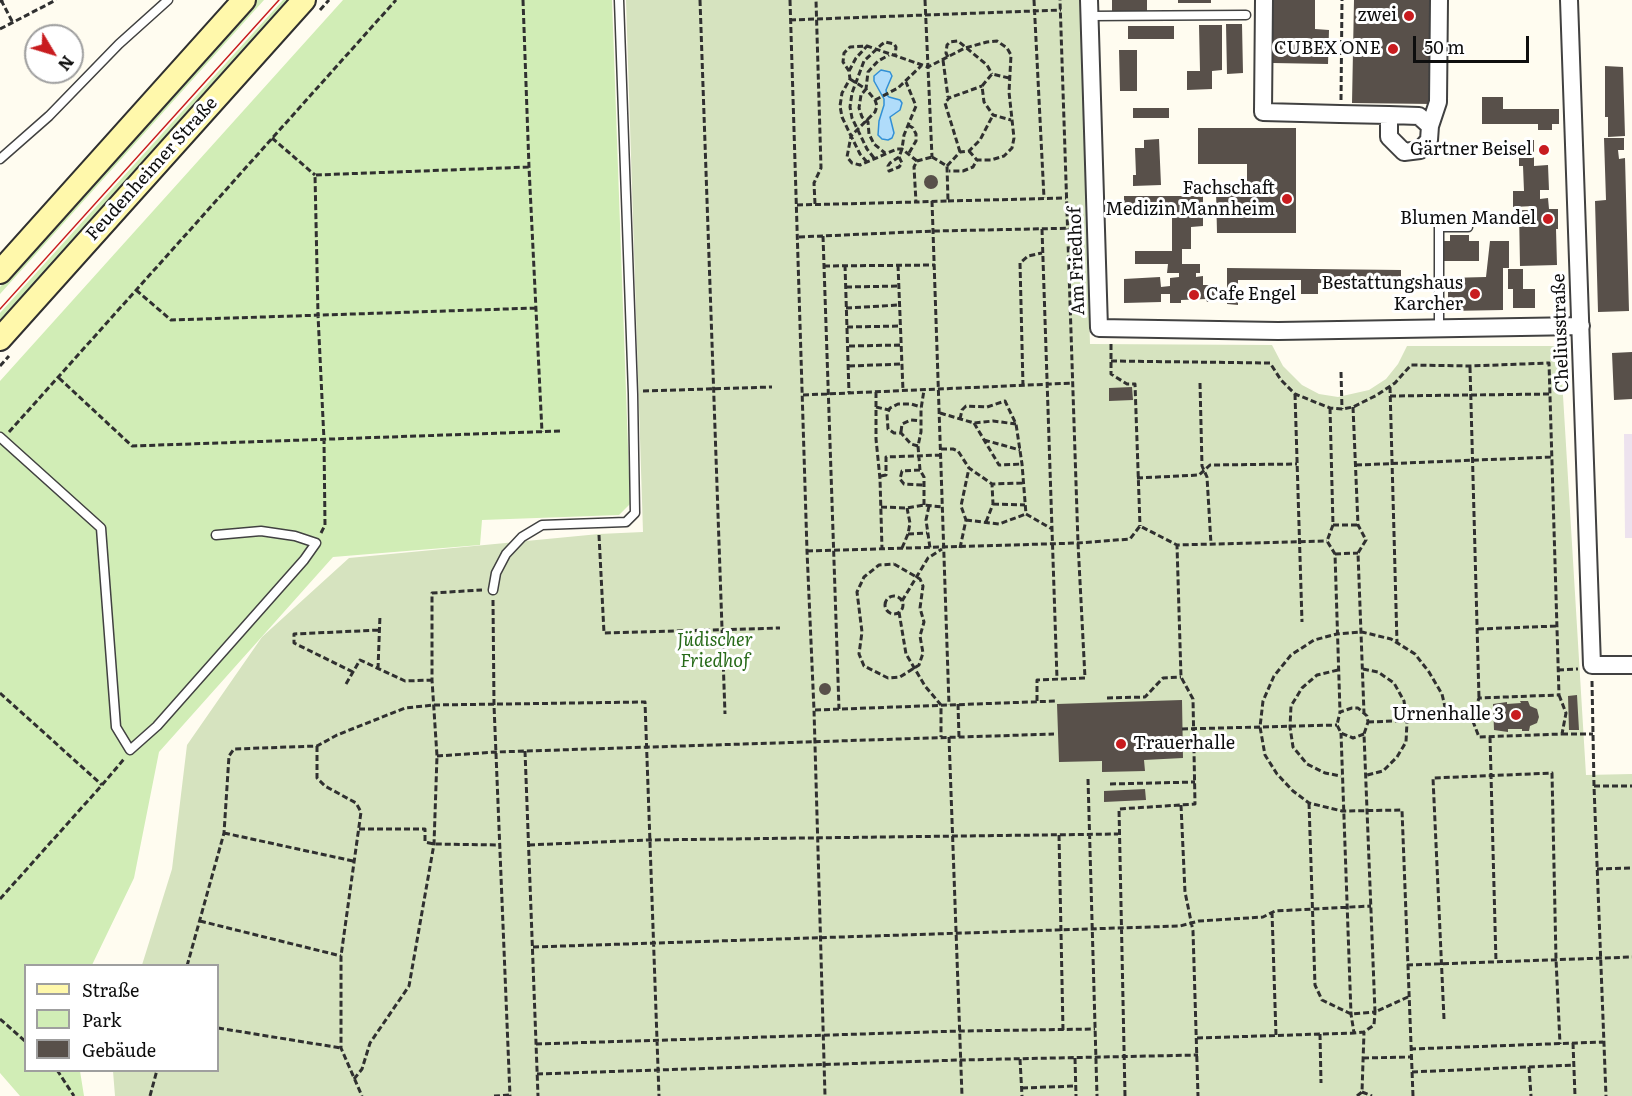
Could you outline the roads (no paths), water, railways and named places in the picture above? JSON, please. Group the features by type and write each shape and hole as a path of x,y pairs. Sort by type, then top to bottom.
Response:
{"main road":[{"path":"0,272 244,0"},
{"name":"Feudenheimer Straße","path":"0,339 303,0"}],"street":[{"path":"1264,0 1263,112 1419,116 1430,126"},
{"path":"1389,115 1389,137 1404,152 1420,150 1429,140 1430,126 1438,102 1439,0"},
{"name":"Cheliusstraße","path":"1569,0 1592,665 1632,665"},
{"name":"Am Friedhof","path":"1089,8 1099,328 1278,331 1581,326"}],"lane":[{"path":"0,159 49,116 119,44 168,0"},
{"path":"493,590 496,573 506,554 522,537 542,525 626,522 635,513 619,0"},
{"path":"1089,8 1246,15"},
{"path":"1439,328 1439,226 1468,227"},
{"path":"1,438 101,528 116,727 130,750 157,726 304,560 316,543 261,531 216,535"}],"water":[{"path":"881,70 890,72 892,76 886,90 887,95 902,103 900,110 890,117 894,133 888,140 878,135 884,99 874,81 874,76"}],"tram line":[{"path":"0,309 279,0"}],"place":[{"name":"zwei","path":"1409,16"},
{"name":"CUBEX ONE","path":"1393,49"},
{"name":"Gärtner Beisel","path":"1544,150"},
{"name":"Fachschaft Medizin Mannheim","path":"1287,199"},
{"name":"Blumen Mandel","path":"1548,219"},
{"name":"Bestattungshaus Karcher","path":"1475,294"},
{"name":"Cafe Engel","path":"1194,295"},
{"name":"Urnenhalle 3","path":"1516,715"},
{"name":"Trauerhalle","path":"1121,744"}],"park label":[{"name":"Jüdischer Friedhof","path":"715,651"}]}
